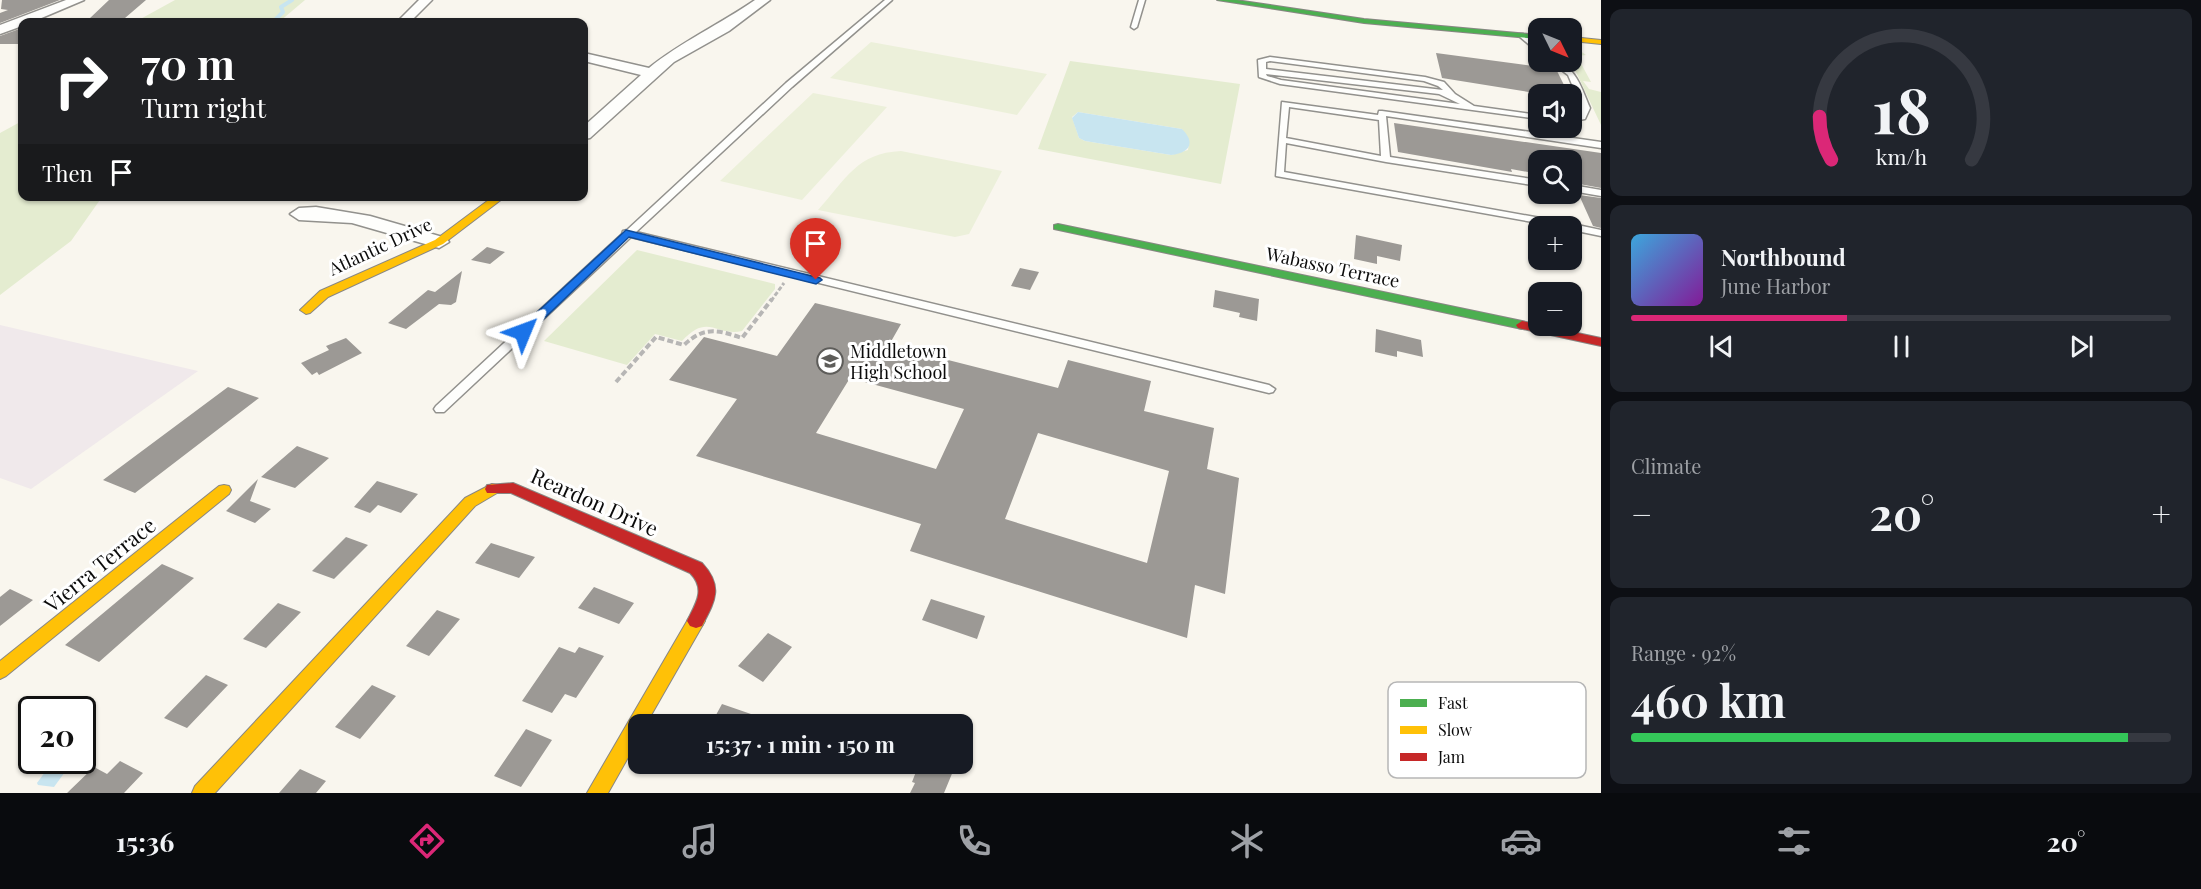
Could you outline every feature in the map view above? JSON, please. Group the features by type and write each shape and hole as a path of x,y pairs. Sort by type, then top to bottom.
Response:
{"street":[{"path":"31,18 78,0"},
{"path":"407,18 426,0"},
{"path":"1221,0 1364,21 1528,36"},
{"path":"740,2 761,2"},
{"path":"588,130 650,73 761,2"},
{"path":"0,30 18,23"},
{"path":"1582,40 1601,42"},
{"path":"588,58 650,73"},
{"name":"Atlantic Drive","path":"306,310 324,294 439,242 494,201"},
{"path":"299,214 317,212 338,214 439,242"},
{"name":"Wabasso Terrace","path":"1058,227 1601,342"},
{"name":"Reardon Drive","path":"202,793 470,502 483,492 500,486 513,488 696,568 705,576 710,586 709,598 597,793"},
{"name":"Vierra Terrace","path":"0,671 224,490"}],"lane":[{"path":"440,409 626,233 789,85 889,0"},
{"path":"1134,27 1142,0"},
{"path":"1521,35 1528,41"},
{"path":"1474,109 1452,96 1262,70 1263,77 1269,80 1474,109 1528,116"},
{"path":"1582,99 1586,108 1582,117"},
{"path":"1383,118 1285,104 1279,174 1528,219"},
{"path":"1386,159 1382,113 1601,145"},
{"path":"1282,140 1528,181"},
{"path":"1582,190 1601,193"},
{"path":"1582,229 1601,232"},
{"path":"626,233 1269,389"}],"path":[{"path":"616,382 656,337 684,345 696,333 712,329 742,338 782,285 793,275"}],"shaded area":[{"path":"0,325 198,371 31,489 0,478"}],"green space":[{"path":"175,0 305,0 284,18 142,18"},
{"path":"871,42 1047,74 1017,115 830,78"},
{"path":"1070,61 1240,84 1221,184 1038,149","holes":["1078,112 1182,129 1189,143 1188,150 1171,155 1085,141 1079,138 1072,117"]},
{"path":"1582,65 1591,82 1583,81 1589,89 1601,92 1601,125 1582,84 1576,72 1582,72"},
{"path":"813,93 887,107 802,200 720,181"},
{"path":"18,123 18,201 99,201 71,241 0,295 0,133"},
{"path":"901,151 1002,171 969,234 955,237 818,210 845,178 863,162 886,153"},
{"path":"637,250 775,284 775,289 742,331 733,332 712,327 699,328 682,341 655,334 627,365 544,341"}],"water":[{"path":"1078,112 1182,129 1187,134 1190,143 1186,150 1171,155 1085,141 1079,138 1072,118"},
{"path":"44,774 64,774 54,787 37,783"}],"building":[{"path":"2,0 60,0 0,23 0,13 8,10 1,9"},
{"path":"109,0 146,0 125,18 90,18"},
{"path":"18,29 18,44 0,44 0,36"},
{"path":"1436,53 1528,65 1528,72 1558,72 1564,84 1528,84 1528,92 1442,78"},
{"path":"1394,123 1580,150 1528,150 1528,172 1511,169 1512,172 1398,152"},
{"path":"1582,150 1601,153 1601,188 1582,184"},
{"path":"1582,195 1601,198 1601,228 1593,226 1582,202"},
{"path":"1356,235 1402,245 1400,261 1377,256 1377,264 1354,259"},
{"path":"487,247 505,252 490,264 471,260"},
{"path":"1020,268 1039,272 1030,290 1011,286"},
{"path":"462,271 456,302 451,305 439,304 406,329 388,323 428,290 435,292"},
{"path":"1215,290 1259,299 1257,321 1239,317 1240,313 1213,307"},
{"path":"815,303 901,324 889,345 1058,388 1068,360 1151,381 1144,411 1214,428 1207,469 1239,478 1225,594 1195,585 1187,638 910,551 921,524 696,456 737,399 669,380 704,337 777,356","holes":["850,378 964,409 936,469 816,433","1038,433 1169,471 1147,563 1005,519"]},
{"path":"1376,329 1421,340 1423,357 1397,351 1397,357 1375,352"},
{"path":"346,338 362,353 319,375 317,372 312,375 301,363 329,350 326,346"},
{"path":"228,387 259,398 135,493 103,480"},
{"path":"297,446 329,458 295,488 261,477"},
{"path":"258,479 250,501 271,509 255,523 226,511"},
{"path":"377,481 418,494 401,513 378,505 370,513 354,507"},
{"path":"346,537 368,545 334,579 312,571"},
{"path":"491,543 535,557 519,578 475,563"},
{"path":"162,564 194,578 99,662 65,645"},
{"path":"594,587 634,603 619,624 578,608"},
{"path":"10,589 33,600 0,626 0,597"},
{"path":"931,599 985,616 977,639 922,620"},
{"path":"278,603 301,612 266,648 243,639"},
{"path":"437,610 460,619 429,656 406,646"},
{"path":"768,633 792,647 763,682 738,666"},
{"path":"559,647 575,653 579,647 604,656 576,698 565,694 552,713 522,701"},
{"path":"206,675 228,685 187,728 164,718"},
{"path":"372,685 396,696 360,739 335,727"},
{"path":"722,704 751,714 716,714"},
{"path":"526,729 552,740 521,787 494,776"},
{"path":"120,761 143,773 124,793 67,793 87,774 96,774 96,768 107,774"},
{"path":"300,769 326,781 316,793 279,793"},
{"path":"915,774 952,774 944,793 910,793 915,783 912,782"}],"waterway":[{"path":"277,18 283,12 281,7 292,0"}],"traffic: fast":[{"path":"1221,0 1364,21 1528,36"},
{"path":"1058,227 1522,325"}],"traffic: slow":[{"path":"1582,40 1601,42"},
{"path":"306,310 324,294 439,242 494,201"},
{"path":"202,793 470,502 492,489"},
{"path":"0,671 224,490"},
{"path":"597,793 696,621"}],"traffic: jam":[{"path":"1522,325 1601,342"},
{"path":"492,489 513,488 696,568 708,587 706,600 696,621"}],"place":[{"name":"Middletown High School","path":"830,361"}],"route":[{"path":"523,332 626,233 816,280"}]}
